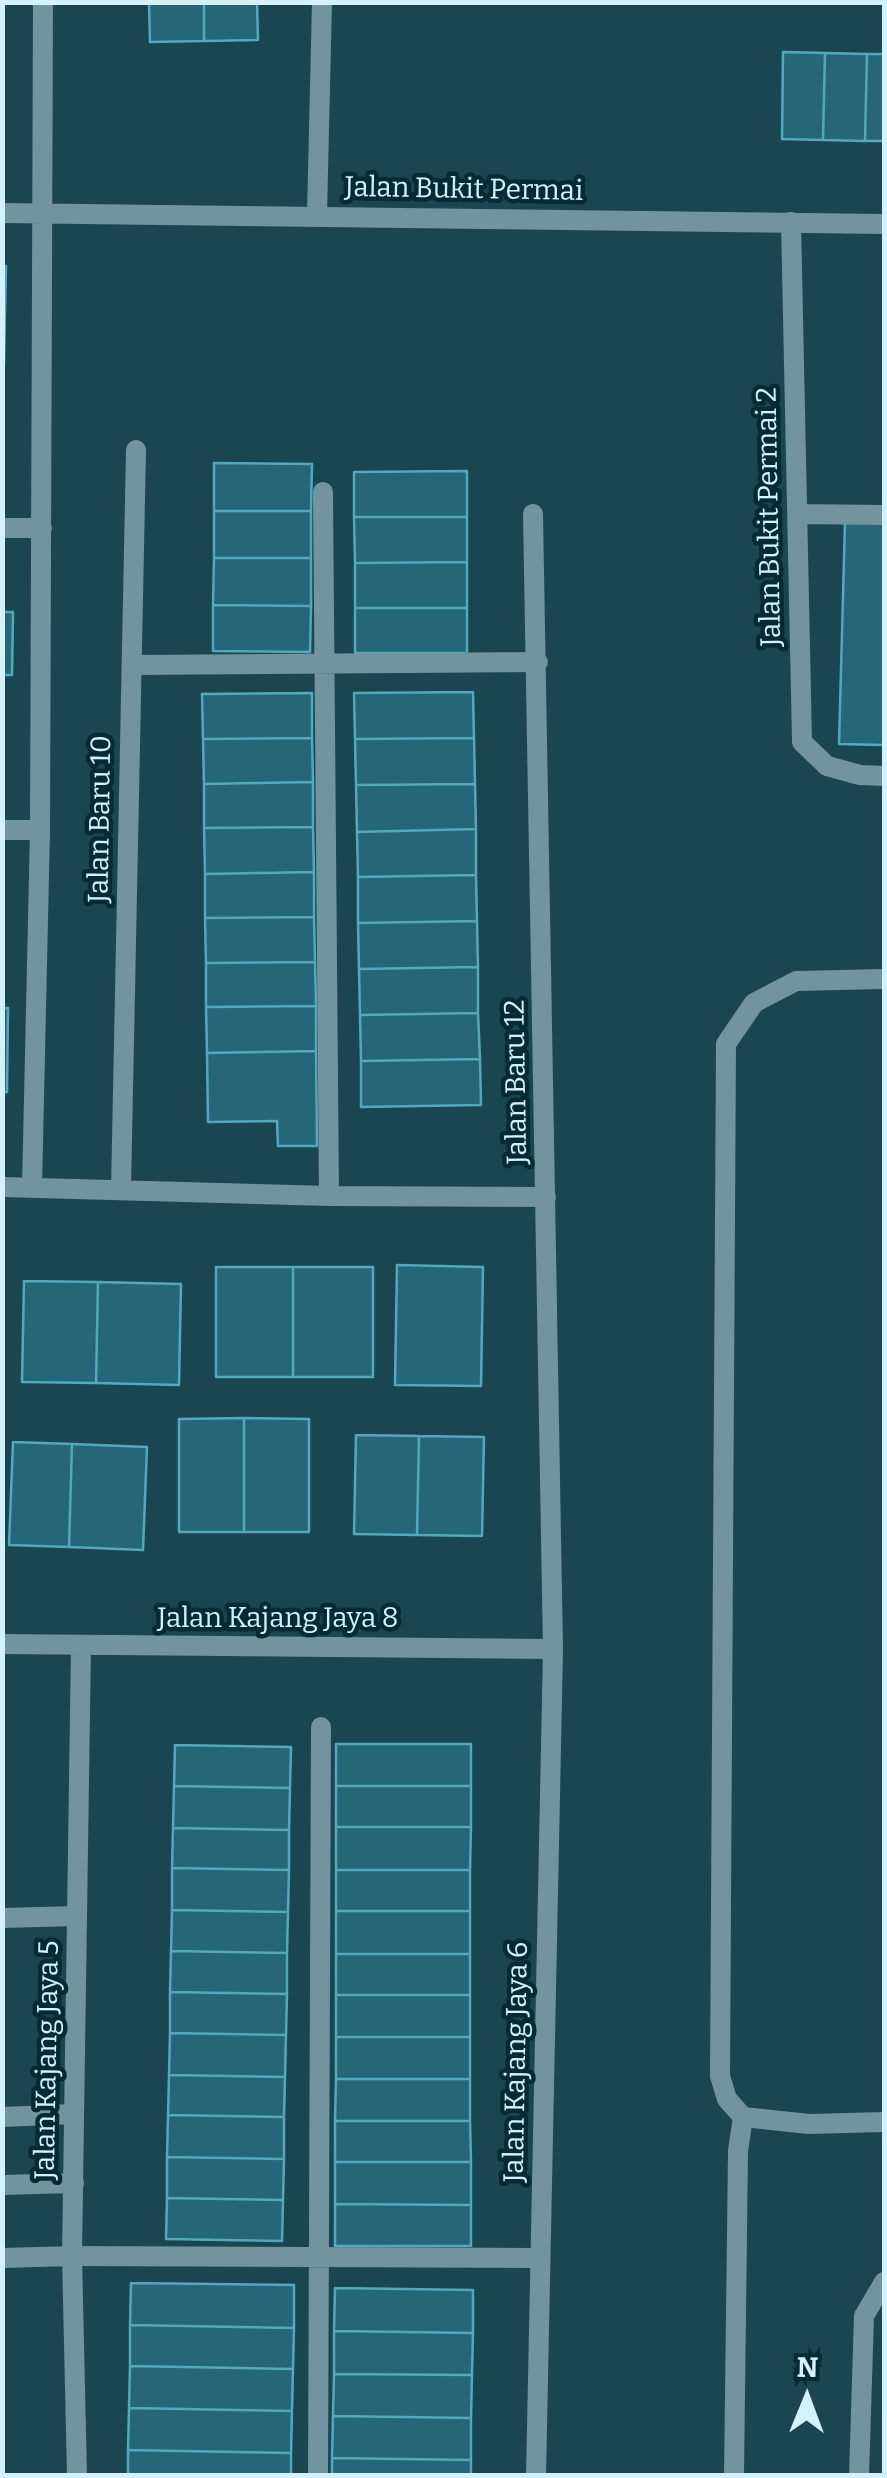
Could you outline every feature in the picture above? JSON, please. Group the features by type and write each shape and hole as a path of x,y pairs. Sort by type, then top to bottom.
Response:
{"street":[{"path":"32,1187 40,830 44,2"},
{"path":"317,215 322,2"},
{"name":"Jalan Bukit Permai","path":"2,214 884,224"},
{"name":"Jalan Bukit Permai 2","path":"791,222 802,742 827,766 860,776 884,776"},
{"name":"Jalan Baru 10","path":"121,1189 136,450"},
{"path":"323,492 329,1196"},
{"name":"Jalan Baru 12","path":"534,514 553,1649"},
{"path":"798,514 884,515"},
{"path":"2,528 42,528"},
{"path":"132,665 538,662"},
{"path":"2,830 40,830"},
{"path":"884,979 796,981 754,1002 726,1044 720,2076 727,2099 742,2117 809,2124 884,2122"},
{"path":"2,1187 546,1197"},
{"name":"Jalan Kajang Jaya 8","path":"2,1644 553,1649"},
{"name":"Jalan Kajang Jaya 5","path":"77,2476 72,2256 80,1645"},
{"name":"Jalan Kajang Jaya 6","path":"536,2476 553,1649"},
{"path":"318,2476 321,1727"},
{"path":"2,1918 78,1916"},
{"path":"2,2117 74,2114"},
{"path":"734,2476 738,2151 742,2117"},
{"path":"2,2185 74,2182"},
{"path":"2,2258 540,2258"},
{"path":"859,2476 864,2316 884,2282"}],"building":[{"path":"149,2 204,2 204,41 150,42"},
{"path":"204,2 257,2 258,40 204,41"},
{"path":"783,52 825,53 823,140 782,139"},
{"path":"825,53 867,54 865,141 823,140"},
{"path":"867,54 884,54 884,141 865,141"},
{"path":"2,266 6,266 4,364 2,364"},
{"path":"214,463 312,464 311,511 214,511"},
{"path":"467,471 467,517 354,517 354,472"},
{"path":"214,511 311,511 311,558 214,558"},
{"path":"354,517 467,517 467,562 355,563"},
{"path":"845,522 884,523 884,745 839,744"},
{"path":"214,558 311,558 311,606 213,605"},
{"path":"467,562 467,608 355,608 355,563"},
{"path":"213,605 311,606 310,652 213,651"},
{"path":"355,608 467,608 467,653 355,653"},
{"path":"2,612 13,612 12,675 2,675"},
{"path":"473,692 474,738 355,739 354,693"},
{"path":"312,693 312,738 203,739 202,694"},
{"path":"312,738 313,782 204,784 203,739"},
{"path":"474,738 475,784 356,785 355,739"},
{"path":"313,782 313,827 204,828 204,784"},
{"path":"475,784 476,829 357,832 356,785"},
{"path":"313,827 314,872 205,874 204,828"},
{"path":"476,829 476,875 358,877 357,832"},
{"path":"314,872 314,917 205,918 205,874"},
{"path":"476,875 477,921 358,923 358,877"},
{"path":"314,917 315,962 206,963 205,918"},
{"path":"477,921 478,967 359,969 358,923"},
{"path":"315,962 316,1006 206,1007 206,963"},
{"path":"478,967 478,1013 360,1015 359,969"},
{"path":"316,1006 316,1051 207,1053 206,1007"},
{"path":"2,1008 8,1008 7,1092 2,1092"},
{"path":"478,1013 480,1059 361,1061 360,1015"},
{"path":"316,1051 317,1146 278,1146 277,1121 208,1122 207,1053"},
{"path":"480,1059 481,1105 361,1107 361,1061"},
{"path":"397,1265 483,1267 481,1386 395,1385"},
{"path":"216,1267 293,1267 293,1377 216,1377"},
{"path":"293,1267 373,1267 373,1377 293,1377"},
{"path":"24,1281 98,1282 96,1383 22,1382"},
{"path":"98,1282 181,1284 179,1385 96,1383"},
{"path":"244,1418 309,1419 309,1532 244,1532"},
{"path":"244,1418 244,1532 179,1532 179,1419"},
{"path":"356,1435 419,1436 417,1535 354,1534"},
{"path":"419,1436 484,1437 482,1536 417,1535"},
{"path":"13,1442 72,1444 69,1547 9,1545"},
{"path":"72,1444 147,1447 143,1550 69,1547"},
{"path":"336,1744 471,1744 471,1786 336,1786"},
{"path":"175,1745 291,1747 290,1788 174,1786"},
{"path":"174,1786 290,1788 289,1830 173,1828"},
{"path":"336,1786 471,1786 471,1827 336,1827"},
{"path":"336,1827 471,1827 470,1870 336,1870"},
{"path":"173,1828 289,1830 289,1870 172,1868"},
{"path":"172,1868 289,1870 288,1912 172,1910"},
{"path":"336,1870 470,1870 470,1911 336,1911"},
{"path":"172,1910 288,1912 287,1953 171,1951"},
{"path":"336,1911 470,1911 470,1954 336,1954"},
{"path":"171,1951 287,1953 287,1994 170,1992"},
{"path":"336,1954 470,1954 470,1995 336,1995"},
{"path":"170,1992 287,1994 286,2035 170,2033"},
{"path":"336,1995 470,1995 470,2037 336,2037"},
{"path":"170,2033 286,2035 285,2077 169,2075"},
{"path":"336,2037 470,2037 470,2079 336,2079"},
{"path":"169,2075 285,2077 284,2117 168,2115"},
{"path":"336,2079 470,2079 470,2121 335,2121"},
{"path":"168,2115 284,2117 284,2159 167,2157"},
{"path":"335,2121 470,2121 471,2162 335,2162"},
{"path":"167,2157 284,2159 283,2200 167,2198"},
{"path":"335,2162 471,2162 471,2205 335,2204"},
{"path":"167,2198 283,2200 282,2241 166,2239"},
{"path":"335,2204 471,2205 471,2246 335,2246"},
{"path":"131,2283 294,2285 294,2328 130,2325"},
{"path":"335,2288 473,2290 473,2333 334,2331"},
{"path":"130,2325 294,2328 293,2369 130,2366"},
{"path":"334,2331 473,2333 472,2375 334,2374"},
{"path":"130,2366 293,2369 292,2411 129,2408"},
{"path":"334,2374 472,2375 471,2418 333,2416"},
{"path":"129,2408 292,2411 291,2453 128,2450"},
{"path":"333,2416 471,2418 471,2460 332,2458"},
{"path":"128,2450 291,2453 291,2476 128,2476"},
{"path":"332,2458 471,2460 471,2476 332,2476"}]}
